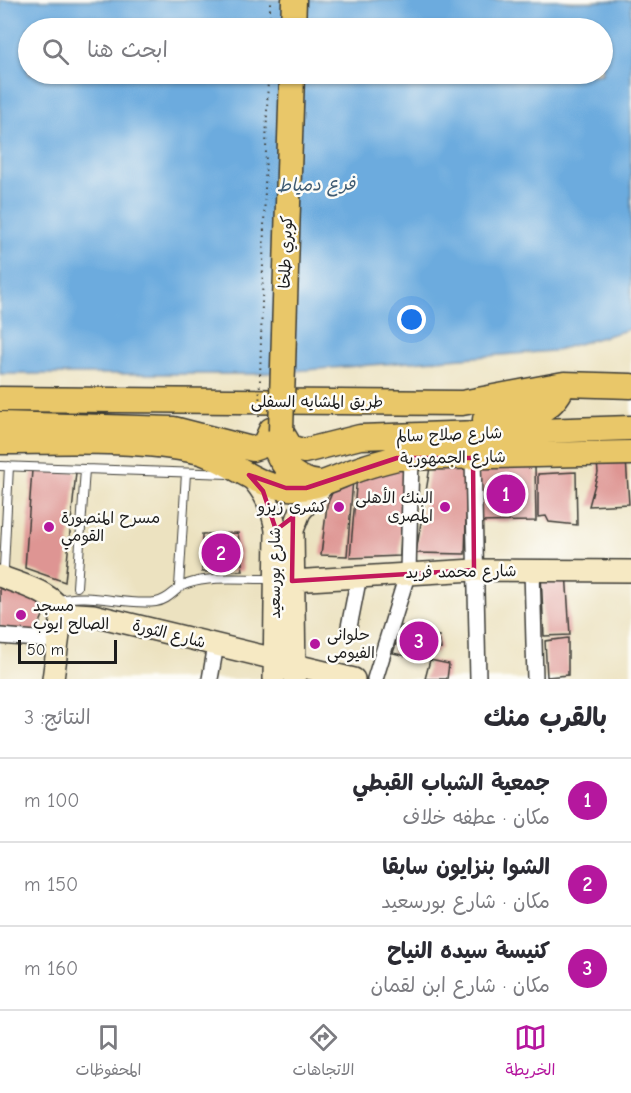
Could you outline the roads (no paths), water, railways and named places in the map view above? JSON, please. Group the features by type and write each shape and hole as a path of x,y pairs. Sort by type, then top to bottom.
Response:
{"main road":[{"path":"279,0 279,18"},
{"path":"293,18 294,0"},
{"name":"كوبري طلخا","path":"270,426 278,84"},
{"name":"كوبري طلخا","path":"270,426 291,84"},
{"path":"388,437 430,423 537,412 558,398 564,384"},
{"name":"طريق المشايه السفلى","path":"0,399 462,403 564,384 631,386"},
{"path":"0,424 174,429 252,449 264,445 270,426"},
{"path":"270,426 273,447 281,463 293,474 308,482 325,483"},
{"name":"شارع صلاح سالم","path":"270,426 285,443 304,451 340,440 388,437 631,432"},
{"name":"شارع الجمهورية","path":"0,442 77,442 169,446 198,451 225,460 267,484 286,488 306,488 325,483 362,467 397,458 631,453"}],"street":[{"path":"375,679 408,572 411,458"},
{"path":"473,458 478,679"},
{"name":"شارع بورسعيد","path":"249,475 268,500 285,530 284,580 274,669"},
{"name":"شارع بورسعيد","path":"285,530 325,483"},
{"name":"شارع محمد فريد","path":"284,580 474,570 631,571"},
{"path":"532,570 535,679"},
{"path":"2,572 58,607 60,641 53,679"},
{"path":"349,627 359,576"},
{"name":"شارع بورسعيد","path":"284,580 295,672"},
{"name":"شارع الثورة","path":"58,607 216,645 274,669"},
{"path":"0,636 60,641"},
{"path":"210,679 216,645"},
{"path":"295,672 354,679"}],"lane":[{"path":"0,466 249,475"},
{"path":"2,572 9,466"},
{"path":"77,587 85,469"},
{"path":"179,587 186,473"},
{"path":"58,607 72,596 158,602 171,596 179,587 198,581 284,580"}],"water":[{"name":"فرع دمياط","path":"0,0 558,0 583,2 631,0 631,329 553,351 254,374 0,374"}],"place":[{"name":"جمعية الشباب القبطي","path":"506,494"},
{"name":"كشرى زيزو","path":"339,507"},
{"name":"البنك الأهلى المصرى","path":"445,507"},
{"name":"مسرح المنصورة القومي","path":"49,527"},
{"name":"الشوا بنزايون سابقا","path":"221,553"},
{"name":"مسجد الصالح ايوب","path":"21,615"},
{"name":"كنيسة سيده النياح","path":"419,641"},
{"name":"حلوانى الفيومى","path":"315,644"}]}
